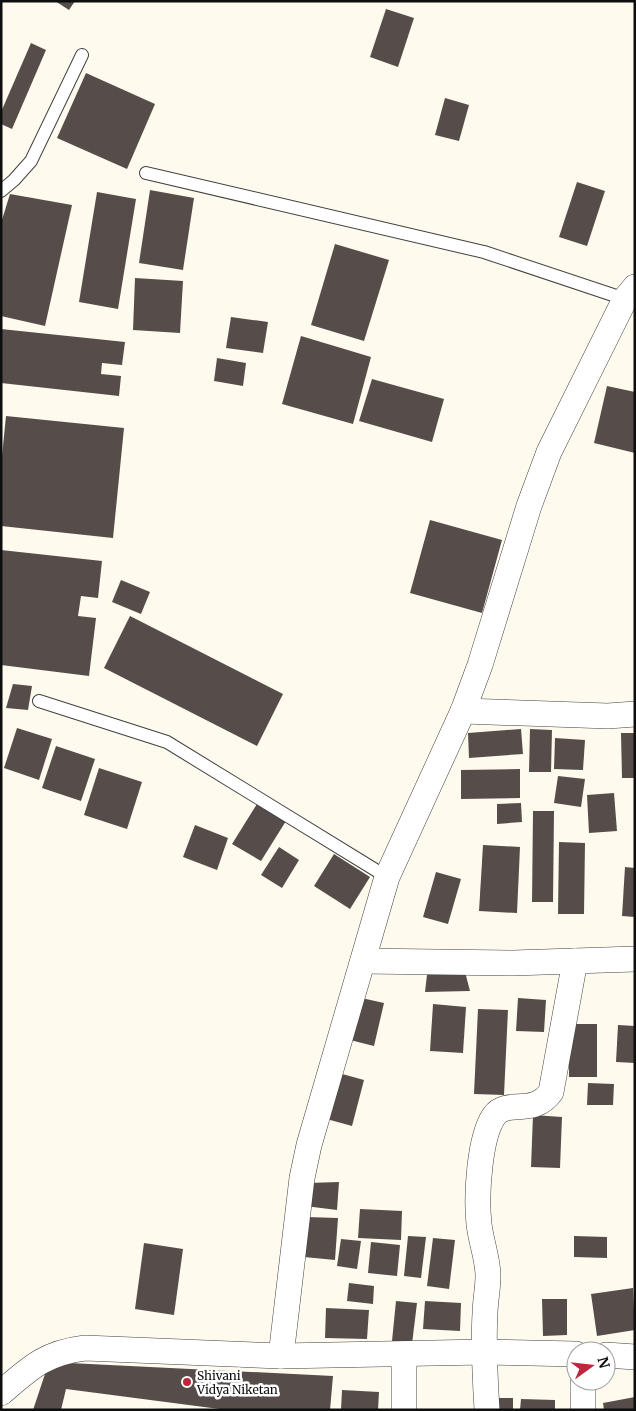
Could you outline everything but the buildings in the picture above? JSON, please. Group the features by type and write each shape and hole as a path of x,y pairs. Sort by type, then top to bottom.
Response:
{"street":[{"path":"281,1356 302,1178 309,1145 388,877 463,711 480,666 529,506 549,452 630,293"},
{"path":"463,711 608,716 635,714"},
{"path":"363,961 513,963 635,959"},
{"path":"487,1410 484,1352 488,1264 479,1224 478,1190 481,1160 489,1126 495,1114 511,1107 536,1105 545,1100 551,1092 575,961"},
{"path":"1,1393 31,1367 49,1356 85,1348 281,1356 484,1352 566,1354"},
{"path":"404,1354 404,1410"},
{"path":"616,1356 635,1357"},
{"path":"583,1391 583,1410"}],"lane":[{"path":"1,191 31,161 82,55"},
{"path":"146,173 484,252 630,293"},
{"path":"39,701 167,742 388,877"}],"place":[{"name":"Shivani Vidya Niketan","path":"187,1382"}]}
